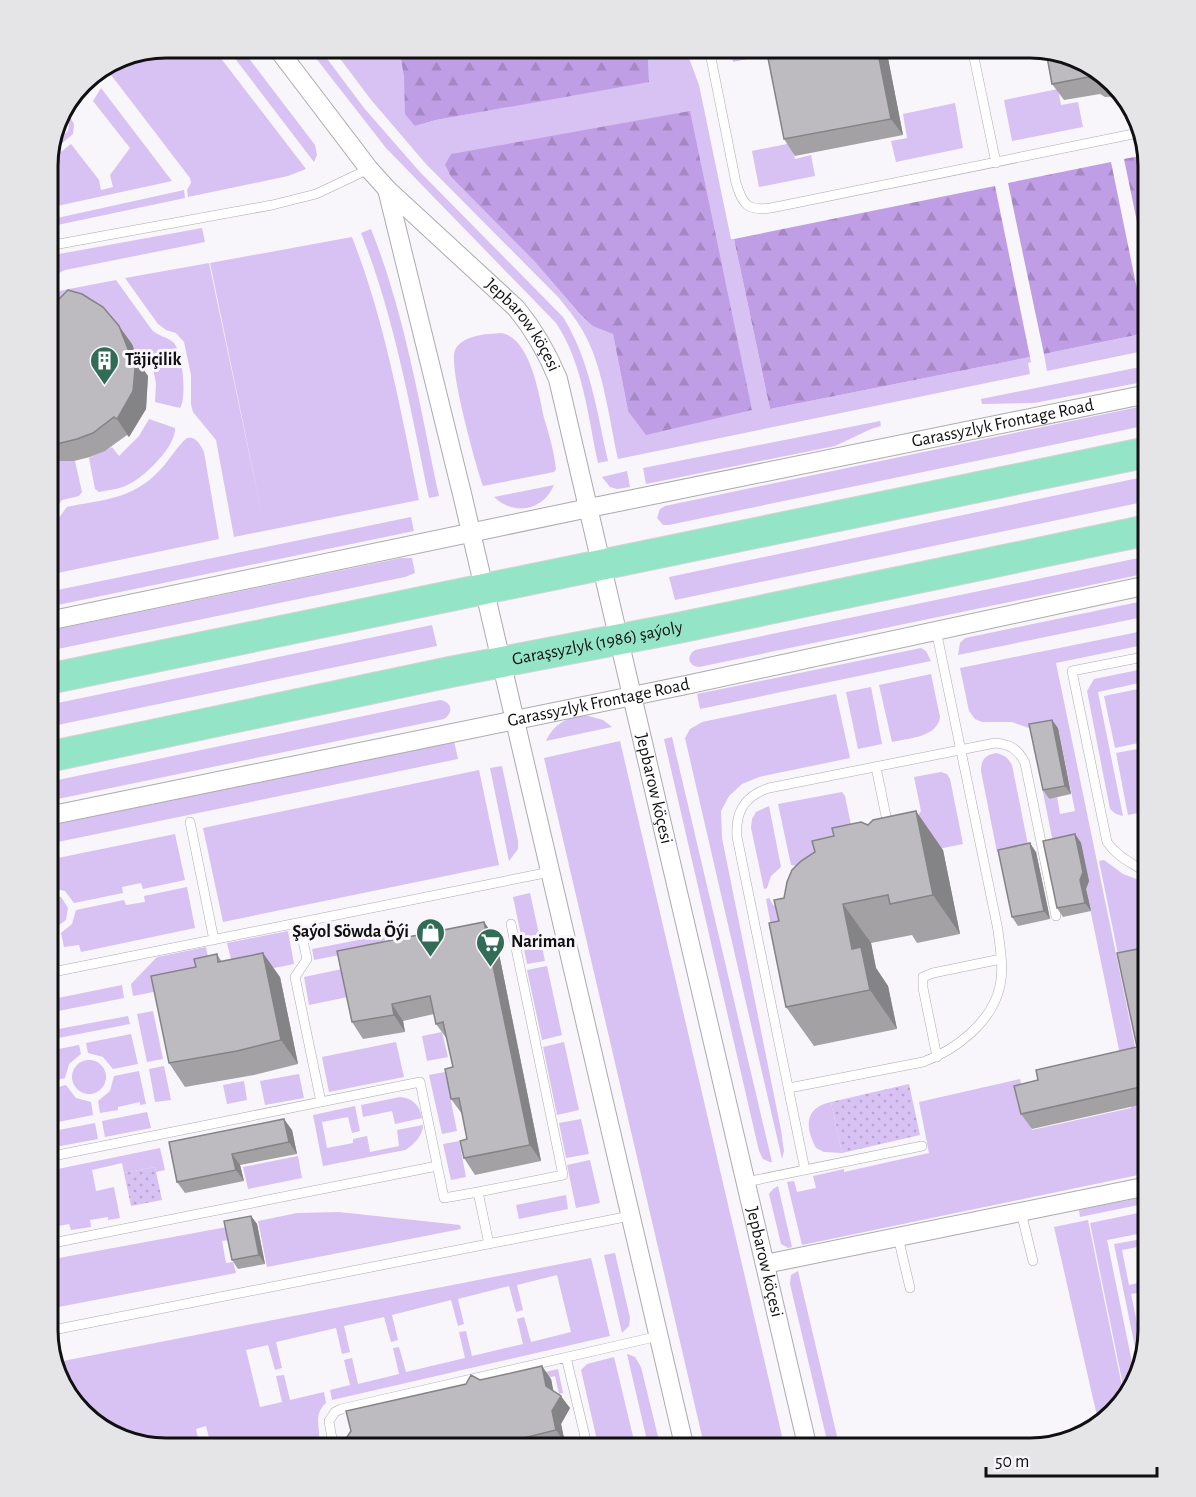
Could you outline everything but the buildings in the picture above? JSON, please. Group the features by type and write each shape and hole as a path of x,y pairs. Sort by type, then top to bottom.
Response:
{"main road":[{"path":"59,677 1138,454"},
{"name":"Garaşsyzlyk (1986) şaýoly","path":"58,755 1138,532"}],"street":[{"name":"Jepbarow köçesi","path":"285,58 369,169 387,189 516,308 533,328 546,350 558,380 805,1438"},
{"name":"Jepbarow köçesi","path":"387,189 472,534 682,1438"},
{"name":"Garassyzlyk Frontage Road","path":"59,619 1138,396"},
{"name":"Garassyzlyk Frontage Road","path":"58,814 632,696 1138,587"},
{"path":"765,1264 1138,1188"}],"lane":[{"path":"711,59 736,183 743,201 753,208 771,208 1132,134"},
{"path":"974,59 996,163"},
{"path":"59,244 272,205 316,194 369,169"},
{"path":"789,1088 923,1062 937,1057 964,1039 987,1014 1000,985 1001,959 998,930 936,630"},
{"path":"1138,658 1072,671 1107,842 1126,861 1138,868"},
{"path":"806,1170 737,837 736,820 746,800 760,791 995,743 1014,747 1025,763 1056,916"},
{"path":"876,767 890,836"},
{"path":"190,822 214,940"},
{"path":"58,971 550,872"},
{"path":"299,923 307,959 295,977 321,1102"},
{"path":"58,1155 420,1082 444,1198 563,1175 511,924"},
{"path":"937,1057 923,988 923,977 1001,959"},
{"path":"746,1182 922,1146"},
{"path":"58,1242 437,1166"},
{"path":"478,1192 489,1244"},
{"path":"1021,1212 1033,1261"},
{"path":"58,1329 630,1216"},
{"path":"898,1237 910,1288"},
{"path":"332,1438 329,1421 335,1412 341,1409 659,1335"},
{"path":"566,1357 585,1438"}],"shaded area":[{"path":"221,58 306,169 288,176 188,197 190,178 111,74 138,62 152,59"},
{"path":"235,58 249,58 315,145 317,155 314,162"},
{"path":"316,58 327,58 364,108 419,171 563,317 586,369 608,461 598,463 579,373 573,355 556,323 386,148"},
{"path":"340,58 401,58 415,126 436,120 649,81 648,59 689,59 699,85 770,409 1030,357 1031,362 1028,363 1030,374 618,459 597,364 577,321 559,298 426,164 372,101","holes":["445,165 752,410 628,411 613,334 579,313 535,262 451,177"]},
{"path":"732,59 749,59 733,62"},
{"path":"101,88 172,181 59,206 59,153 71,144 99,180 101,190 113,187 110,175 130,148 93,101"},
{"path":"1058,89 1061,105 1078,102 1083,127 1012,141 1004,100"},
{"path":"955,103 963,148 896,162 891,141 907,138 903,114"},
{"path":"71,118 74,124 73,134 61,144 63,136 68,131"},
{"path":"792,143 795,159 811,155 815,176 759,187 752,151"},
{"path":"184,190 185,198 59,225 59,218"},
{"path":"202,228 205,242 59,273 59,254"},
{"path":"371,229 402,327 439,496 429,498 392,330 373,264 361,233"},
{"path":"352,237 383,334 419,500 234,537 216,440 193,412 191,375 184,342 176,333 158,324 125,278 209,263 264,524 210,263"},
{"path":"116,280 152,330 171,340 176,347 181,364 183,385 180,408 155,402 156,383 150,355 140,359 122,331 59,351 59,291"},
{"path":"501,333 511,337 519,345 532,368 556,469 554,472 483,486 459,395 455,375 455,350 458,345 469,338"},
{"path":"1138,335 1138,352 1047,371 1044,354"},
{"path":"1138,367 1138,383 1034,403 982,404 981,399"},
{"path":"1138,407 1138,427 669,525 663,525 657,518 660,509 665,506"},
{"path":"149,419 175,428 171,443 152,467 131,483 120,488 99,492 95,489 89,458 112,447 119,456 139,436"},
{"path":"880,421 881,426 835,446 646,484 643,468"},
{"path":"187,438 195,439 204,452 219,539 59,573 59,518 67,507 117,497 139,487 160,470"},
{"path":"59,460 75,461 82,492 79,496 62,500 59,504"},
{"path":"627,471 630,487 617,489 610,487 602,477"},
{"path":"1138,478 1138,503 675,600 669,577"},
{"path":"554,485 543,501 527,508 510,507 494,497"},
{"path":"411,517 414,531 59,605 59,590"},
{"path":"401,558 412,558 415,573 405,577 59,649 59,629"},
{"path":"1138,558 1138,575 699,667 692,665 689,658 695,650"},
{"path":"1138,602 1138,618 958,655 960,643 965,638"},
{"path":"432,625 437,646 59,725 59,703"},
{"path":"1138,632 1138,646 1056,663 1138,1061 1138,1175 802,1245 787,1182 794,1181 797,1192 816,1188 813,1176 844,1169 844,1172 929,1153 919,1102 1020,1079 1032,1130 1131,1108 1086,889 1089,881 1081,843 1054,848 1039,772 1043,772 1048,799 1057,797 1060,814 1075,811 1058,727 1037,731 1012,722 982,722 975,719 969,711 960,668"},
{"path":"921,648 926,651 931,661 700,709 697,694"},
{"path":"1138,670 1138,683 1098,692 1123,816 1110,809 1087,691 1094,679"},
{"path":"931,674 940,717 938,724 921,736 892,742 879,685"},
{"path":"871,687 882,744 858,749 846,692"},
{"path":"1138,689 1138,743 1115,748 1104,696"},
{"path":"836,694 850,758 759,777 742,784 729,796 721,811 722,838 781,1130 784,1151 782,1159 685,738 690,729 702,722"},
{"path":"440,700 447,703 450,708 444,719 58,799 58,780"},
{"path":"585,715 603,720 612,727 546,741 562,722"},
{"path":"672,737 772,1162 763,1159 759,1151 664,739"},
{"path":"454,741 458,759 58,842 58,824"},
{"path":"620,741 782,1438 702,1438 544,758"},
{"path":"1138,749 1138,813 1128,815 1116,753"},
{"path":"996,753 1006,757 1012,765 1028,845 997,852 981,771 984,759"},
{"path":"502,766 518,841 518,849 509,861 490,768"},
{"path":"479,770 499,865 223,922 203,828"},
{"path":"941,772 947,774 950,779 963,844 918,853 912,824 921,811 914,777"},
{"path":"842,792 845,796 851,825 798,866 791,865 778,804"},
{"path":"769,806 781,867 771,876 767,888 764,889 751,828 756,812"},
{"path":"175,834 185,880 143,889 141,883 122,887 123,893 74,903 65,891 58,889 58,858"},
{"path":"1104,860 1123,874 1138,880 1138,966 1121,969 1099,861"},
{"path":"187,887 195,928 81,952 79,945 64,947 61,933 72,924 76,910 124,900 126,905 145,902 144,896"},
{"path":"530,893 545,961 527,964 513,897"},
{"path":"58,897 68,908 66,920 58,925"},
{"path":"769,898 773,905 784,911 773,937 766,899"},
{"path":"288,931 294,964 254,972 232,963 227,943"},
{"path":"384,935 386,946 314,960 312,949"},
{"path":"206,947 210,968 194,984 133,996 131,984 157,957"},
{"path":"547,966 562,1035 542,1040 527,970"},
{"path":"342,969 348,997 309,1005 304,977"},
{"path":"122,985 124,998 58,1011 58,998"},
{"path":"153,1011 163,1059 147,1062 137,1014"},
{"path":"128,1016 130,1024 58,1038 58,1029"},
{"path":"442,1032 448,1057 427,1061 422,1036"},
{"path":"131,1034 138,1064 113,1069 103,1057 88,1053 86,1043"},
{"path":"396,1042 404,1077 329,1092 322,1057"},
{"path":"564,1042 579,1110 557,1115 543,1047"},
{"path":"79,1045 81,1054 69,1064 65,1078 58,1080 58,1049"},
{"path":"89,1060 101,1065 106,1077 101,1089 89,1094 77,1089 72,1077 77,1065"},
{"path":"164,1066 171,1100 155,1102 149,1069"},
{"path":"139,1071 146,1104 140,1105 140,1102 118,1107 118,1110 100,1113 98,1101 110,1091 114,1076"},
{"path":"445,1072 457,1131 442,1134 429,1075"},
{"path":"299,1074 304,1098 265,1105 260,1081"},
{"path":"244,1081 247,1100 227,1104 223,1085"},
{"path":"909,1084 920,1135 842,1153 831,1102"},
{"path":"66,1085 76,1098 91,1102 93,1115 58,1122 58,1087"},
{"path":"400,1097 415,1103 422,1118 395,1124 392,1111 363,1117 361,1105"},
{"path":"831,1102 842,1153 824,1152 816,1148 810,1133 811,1114 822,1105"},
{"path":"355,1106 360,1131 352,1133 348,1117 322,1122 327,1148 353,1143 353,1139 367,1136 370,1152 399,1146 397,1130 423,1125 420,1136 405,1150 323,1166 313,1115"},
{"path":"147,1112 151,1128 105,1137 102,1121"},
{"path":"581,1119 589,1154 566,1158 559,1123"},
{"path":"95,1123 98,1139 58,1146 58,1130"},
{"path":"459,1141 466,1177 451,1180 443,1144"},
{"path":"160,1148 165,1170 156,1172 155,1167 124,1173 122,1163 92,1170 96,1191 114,1187 120,1218 90,1220 91,1227 71,1230 69,1224 58,1226 58,1169"},
{"path":"298,1156 302,1178 248,1189 243,1167"},
{"path":"590,1160 600,1203 576,1208 567,1165"},
{"path":"155,1167 162,1200 131,1206 124,1173"},
{"path":"778,1186 792,1247 788,1248 781,1244 769,1194"},
{"path":"566,1195 568,1209 519,1219 516,1205"},
{"path":"1138,1198 1138,1205 1080,1217 1079,1210"},
{"path":"339,1212 460,1225 461,1229 267,1267 258,1221 297,1213"},
{"path":"1138,1213 1138,1234 1107,1240 1132,1364 1123,1384 1090,1223"},
{"path":"1088,1220 1122,1386 1111,1402 1097,1415 1054,1227"},
{"path":"227,1227 229,1240 222,1241 226,1263 233,1262 236,1273 58,1307 58,1258"},
{"path":"1138,1240 1138,1247 1122,1250 1129,1285 1138,1283 1138,1293 1131,1294 1138,1328 1136,1350 1114,1244"},
{"path":"615,1253 630,1318 629,1326 622,1333 604,1255"},
{"path":"591,1258 610,1336 332,1400 330,1390 350,1385 344,1360 352,1358 358,1384 399,1374 393,1348 399,1347 406,1372 465,1358 459,1332 466,1331 472,1356 523,1344 517,1319 524,1317 531,1342 571,1332 557,1275 517,1285 523,1310 516,1312 509,1286 458,1299 464,1324 458,1326 451,1300 392,1315 398,1340 391,1342 384,1317 344,1326 350,1352 342,1354 336,1328 276,1342 282,1368 275,1370 268,1345 246,1350 260,1407 282,1402 276,1376 284,1375 290,1400 324,1392 326,1403 319,1414 319,1438 209,1438 206,1426 196,1429 198,1438 152,1438 132,1433 106,1420 85,1402 63,1361"},
{"path":"798,1271 837,1438 826,1438 790,1284 791,1275"},
{"path":"627,1354 635,1357 641,1367 658,1438 646,1438"},
{"path":"614,1357 633,1438 596,1438 581,1370 587,1364"},
{"path":"558,1369 563,1393 559,1394 555,1376 489,1391 482,1387"}],"green space":[{"path":"401,58 648,59 649,82 436,120 415,126 405,114 404,76"},
{"path":"690,111 752,410 646,435 628,411 613,334 593,326 579,313 535,262 451,177 445,165 451,154"},
{"path":"1137,156 1138,227 1124,159"},
{"path":"1111,162 1138,294 1138,335 1044,354 1008,183"},
{"path":"995,186 1030,357 770,409 734,239"}],"place":[{"name":"Täjiçilik","path":"104,386"},
{"name":"Şaýol Söwda Öýi","path":"430,958"},
{"name":"Nariman","path":"490,968"}]}
